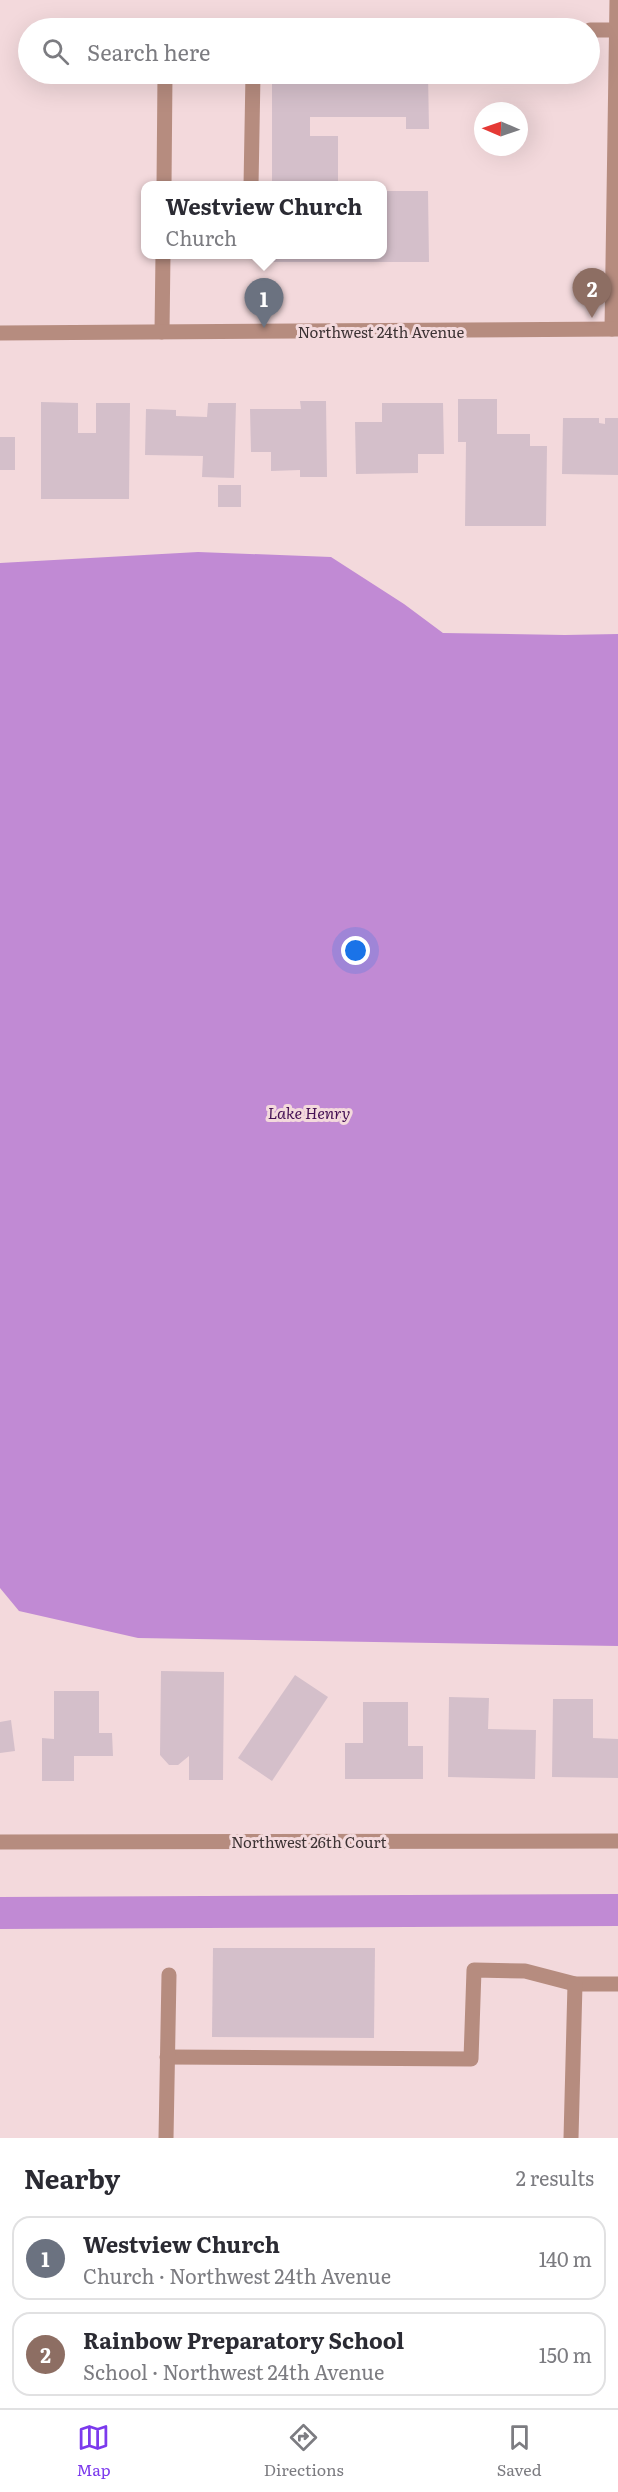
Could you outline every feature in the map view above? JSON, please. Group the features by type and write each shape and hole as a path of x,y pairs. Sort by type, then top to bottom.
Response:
{"street":[{"path":"615,329 617,0"},
{"path":"600,30 617,30"},
{"path":"164,181 165,84"},
{"path":"252,181 253,84"},
{"path":"162,332 163,259"},
{"name":"Northwest 24th Avenue","path":"0,333 615,329"},
{"name":"Northwest 26th Court","path":"0,1842 618,1841"},
{"path":"167,2056 471,2059 474,1970 525,1971 575,1984 618,1984"},
{"path":"166,2138 169,1976"},
{"path":"571,2138 575,1984"}],"water":[{"name":"Lake Henry","path":"198,552 331,557 404,604 443,633 618,634 618,1646 138,1638 19,1611 0,1588 0,563"}],"building":[{"path":"272,84 428,84 429,129 406,129 406,117 310,117 310,136 338,136 338,181 272,181"},
{"path":"387,191 428,191 429,262 272,262 272,259 387,259"},
{"path":"458,399 497,399 497,434 530,434 530,446 547,446 546,526 465,526 466,442 458,442"},
{"path":"300,401 326,401 327,477 300,477 300,470 271,471 271,452 251,452 250,409 301,409"},
{"path":"41,402 78,403 78,433 96,433 96,403 130,403 129,499 41,499"},
{"path":"208,403 236,403 234,478 202,477 203,456 145,455 146,409 176,410 176,416 207,417"},
{"path":"382,403 443,403 444,454 418,454 418,473 356,474 355,422 382,422"},
{"path":"563,418 599,418 599,423 605,424 605,418 618,418 618,475 562,474"},
{"path":"0,437 15,437 15,470 0,470"},
{"path":"218,485 241,485 241,507 218,507"},
{"path":"161,1671 224,1672 223,1780 189,1780 189,1756 178,1765 169,1765 160,1755"},
{"path":"295,1675 328,1697 272,1781 238,1758"},
{"path":"54,1691 99,1691 99,1733 112,1733 113,1756 74,1756 74,1781 42,1781 42,1738 54,1739"},
{"path":"449,1697 489,1698 488,1729 536,1730 535,1779 448,1777"},
{"path":"553,1699 593,1699 593,1738 618,1739 618,1778 552,1777"},
{"path":"363,1702 408,1702 408,1746 423,1746 423,1779 345,1779 345,1743 363,1743"},
{"path":"11,1720 15,1751 0,1753 0,1722"},
{"path":"213,1948 375,1948 374,2038 212,2037"}],"waterway":[{"path":"0,1913 618,1910"}],"place":[{"name":"Rainbow Preparatory School","path":"592,318"},
{"name":"Westview Church","path":"264,328"}]}
